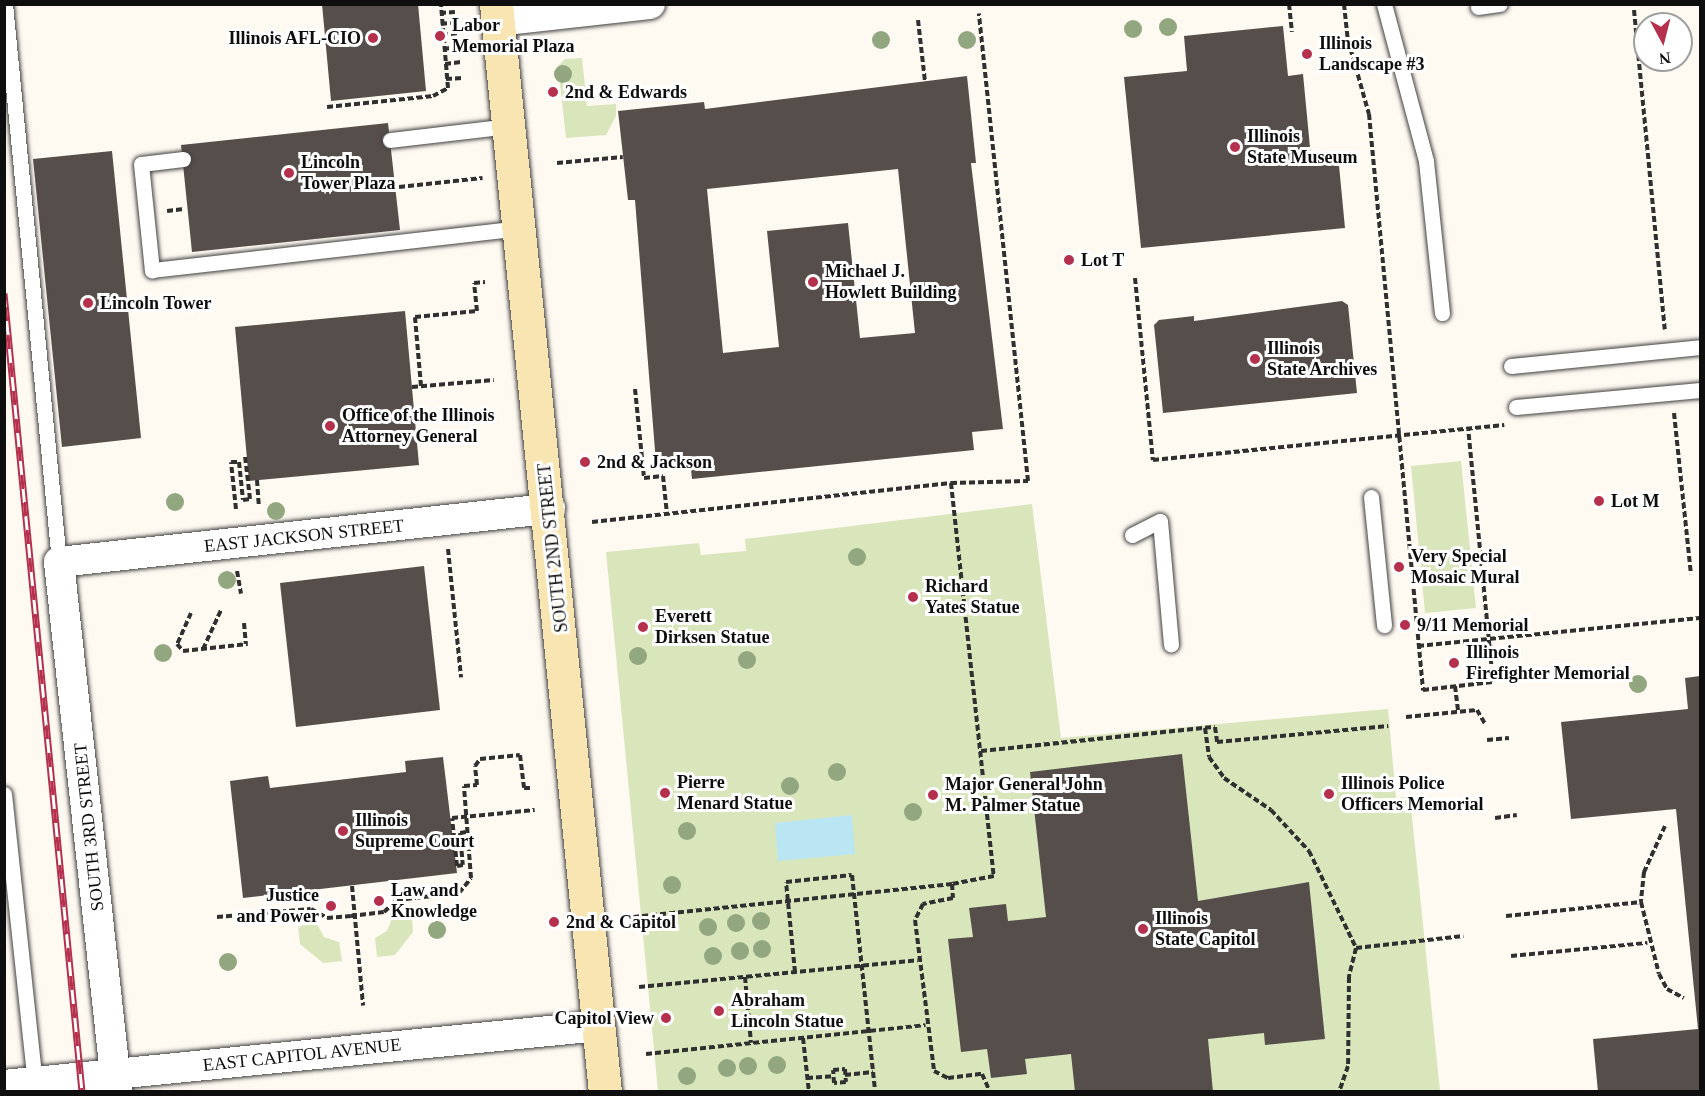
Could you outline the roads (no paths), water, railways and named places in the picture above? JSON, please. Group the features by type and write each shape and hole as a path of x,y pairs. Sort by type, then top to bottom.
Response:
{"main road":[{"name":"SOUTH 2ND STREET","path":"497,13 550,509 605,1092"}],"street":[{"path":"497,13 650,4"},
{"name":"EAST JACKSON STREET","path":"59,562 550,509"},
{"name":"SOUTH 3RD STREET","path":"59,562 116,1083"},
{"name":"EAST CAPITOL AVENUE","path":"4,1085 35,1082 116,1083 599,1026"}],"lane":[{"path":"5,4 59,562"},
{"path":"1384,4 1426,161 1442,313"},
{"path":"1478,7 1500,4"},
{"path":"390,140 510,126"},
{"path":"183,159 141,164 152,270 520,228"},
{"path":"1511,366 1701,347"},
{"path":"1516,407 1701,390"},
{"path":"1371,497 1384,625"},
{"path":"1132,536 1160,520 1171,645"},
{"path":"4,794 10,898 35,1082"}],"water":[{"path":"852,815 855,854 778,861 775,823"}],"railway":[{"path":"4,293 82,1092"}],"place":[{"name":"Labor Memorial Plaza","path":"440,36"},
{"name":"Illinois AFL-CIO","path":"373,38"},
{"name":"Illinois Landscape #3","path":"1307,54"},
{"name":"2nd & Edwards","path":"553,92"},
{"name":"Illinois State Museum","path":"1235,147"},
{"name":"Lincoln Tower Plaza","path":"289,173"},
{"name":"Lot T","path":"1069,260"},
{"name":"Michael J. Howlett Building","path":"813,282"},
{"name":"Lincoln Tower","path":"88,303"},
{"name":"Illinois State Archives","path":"1255,359"},
{"name":"Office of the Illinois Attorney General","path":"330,426"},
{"name":"2nd & Jackson","path":"585,462"},
{"name":"Lot M","path":"1599,501"},
{"name":"Very Special Mosaic Mural","path":"1399,567"},
{"name":"Richard Yates Statue","path":"913,597"},
{"name":"9/11 Memorial","path":"1405,625"},
{"name":"Everett Dirksen Statue","path":"643,627"},
{"name":"Illinois Firefighter Memorial","path":"1454,663"},
{"name":"Pierre Menard Statue","path":"665,793"},
{"name":"Illinois Police Officers Memorial","path":"1329,794"},
{"name":"Major General John M. Palmer Statue","path":"933,795"},
{"name":"Illinois Supreme Court","path":"343,831"},
{"name":"Law and Knowledge","path":"379,901"},
{"name":"Justice and Power","path":"331,906"},
{"name":"2nd & Capitol","path":"554,922"},
{"name":"Illinois State Capitol","path":"1143,929"},
{"name":"Abraham Lincoln Statue","path":"719,1011"},
{"name":"Capitol View","path":"666,1018"}]}
